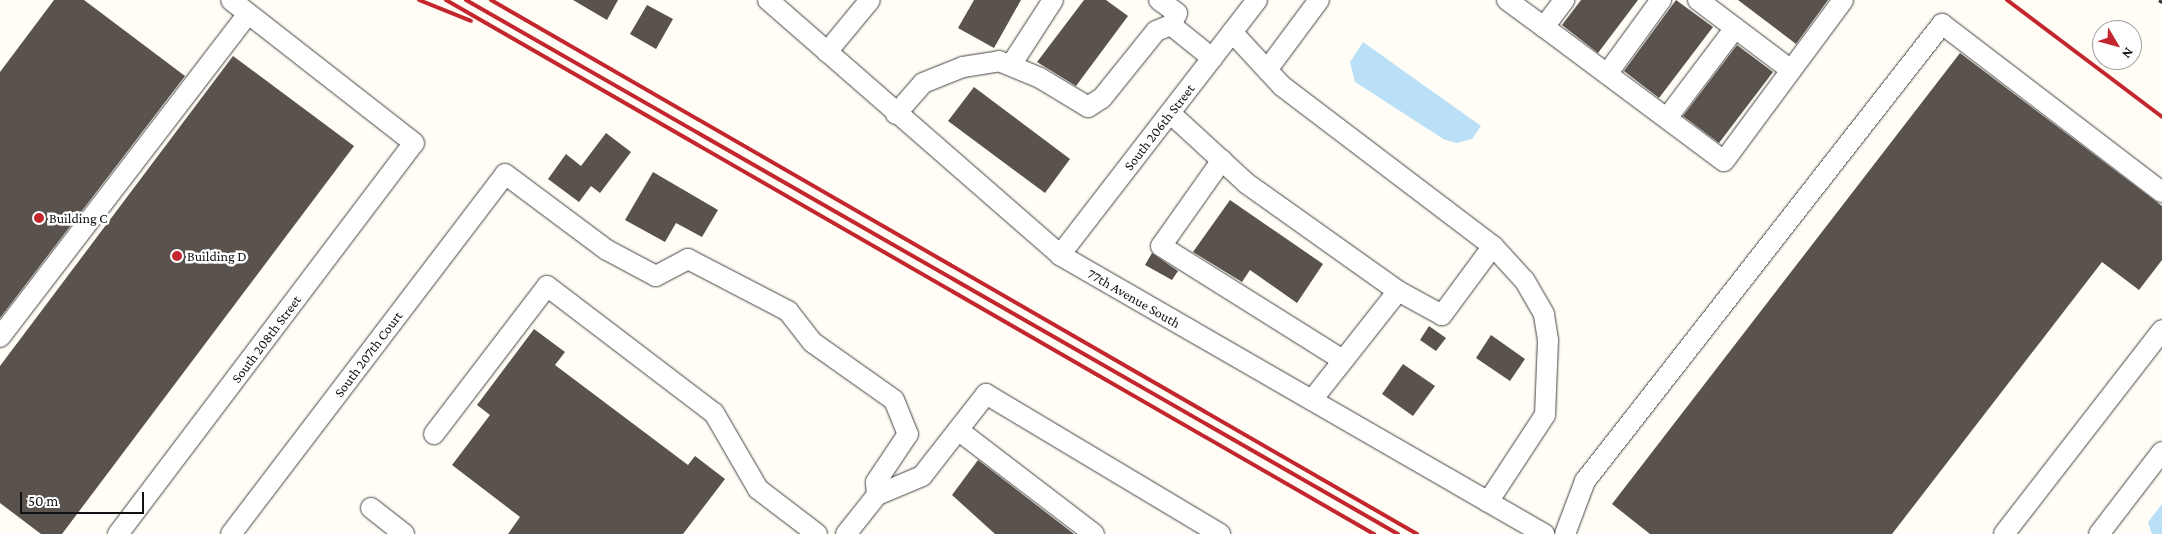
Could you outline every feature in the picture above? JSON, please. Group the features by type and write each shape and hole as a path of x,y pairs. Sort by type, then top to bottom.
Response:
{"street":[{"path":"0,337 248,14 231,0"},
{"name":"77th Avenue South","path":"768,0 896,114 1060,255 1544,534"},
{"path":"827,52 870,0"},
{"path":"1010,66 1053,0"},
{"path":"896,114 923,83 963,67 1000,61 1040,78 1088,107 1102,98 1156,31 1171,25 1177,13 1159,0"},
{"name":"South 206th Street","path":"1060,255 1257,0"},
{"path":"1267,70 1319,0"},
{"path":"1507,0 1724,160 1843,0"},
{"path":"1544,27 1564,0"},
{"path":"1607,74 1661,0"},
{"path":"1698,0 1791,70"},
{"name":"South 208th Street","path":"118,534 414,143 248,14"},
{"path":"1565,534 1586,481 1942,24 2162,192"},
{"path":"1171,25 1212,58"},
{"path":"1667,118 1735,28"},
{"path":"1232,32 1282,86 1494,246 1524,280 1544,314 1548,340 1545,415 1488,502"},
{"path":"1170,113 1246,183 1398,291 1442,315 1494,246"},
{"path":"1222,160 1161,246 1343,360"},
{"name":"South 207th Court","path":"231,534 505,174 607,250 656,276 688,260 788,311 812,342 894,400 908,434 876,482 877,495"},
{"path":"434,434 547,286 714,413 758,489 817,534"},
{"path":"1312,400 1398,291"},
{"path":"2004,534 2162,330"},
{"path":"846,534 877,495 922,476 986,394 1220,534"},
{"path":"958,430 1094,534"},
{"path":"2099,534 2162,452"},
{"path":"371,508 404,534"}],"water":[{"path":"1363,42 1481,126 1472,139 1457,143 1445,140 1355,82 1350,62"},
{"path":"2162,504 2162,534 2152,534 2148,522"}],"building":[{"name":"Building C","path":"54,0 84,0 185,76 0,318 0,72"},
{"path":"573,0 618,0 607,20"},
{"path":"974,0 1021,0 994,48 958,28"},
{"path":"1084,0 1106,0 1128,16 1076,86 1037,62"},
{"path":"1581,0 1638,0 1598,53 1562,25"},
{"path":"1676,0 1713,27 1659,98 1624,71"},
{"path":"1738,0 1828,0 1796,44"},
{"path":"647,5 673,19 656,49 630,34"},
{"path":"1737,45 1773,72 1719,143 1683,116"},
{"path":"1960,53 2162,206 2162,260 2139,290 2102,262 1892,534 1650,534 1612,504"},
{"name":"Building D","path":"233,56 354,146 62,534 41,534 0,503 0,366"},
{"path":"974,87 1070,159 1045,193 948,121"},
{"path":"606,133 631,152 600,193 591,186 579,202 548,179 566,154 581,166"},
{"path":"653,172 718,210 702,237 676,223 665,242 625,220"},
{"path":"1230,200 1323,264 1297,303 1250,270 1242,282 1193,252"},
{"path":"1152,253 1178,271 1172,280 1145,265"},
{"path":"1429,326 1446,338 1436,351 1420,340"},
{"path":"534,329 565,352 555,365 688,465 695,456 725,479 683,534 508,534 520,517 452,465 490,415 477,405"},
{"path":"1491,335 1525,359 1510,381 1476,358"},
{"path":"1403,364 1435,386 1413,416 1382,394"},
{"path":"978,460 1074,534 995,534 952,495"}],"railway":[{"path":"419,0 471,21"},
{"path":"446,0 1374,534"},
{"path":"466,0 1398,534"},
{"path":"491,0 1417,534"},
{"path":"2007,0 2162,117"}],"place":[{"name":"Building C","path":"39,218"},
{"name":"Building D","path":"177,256"}]}
